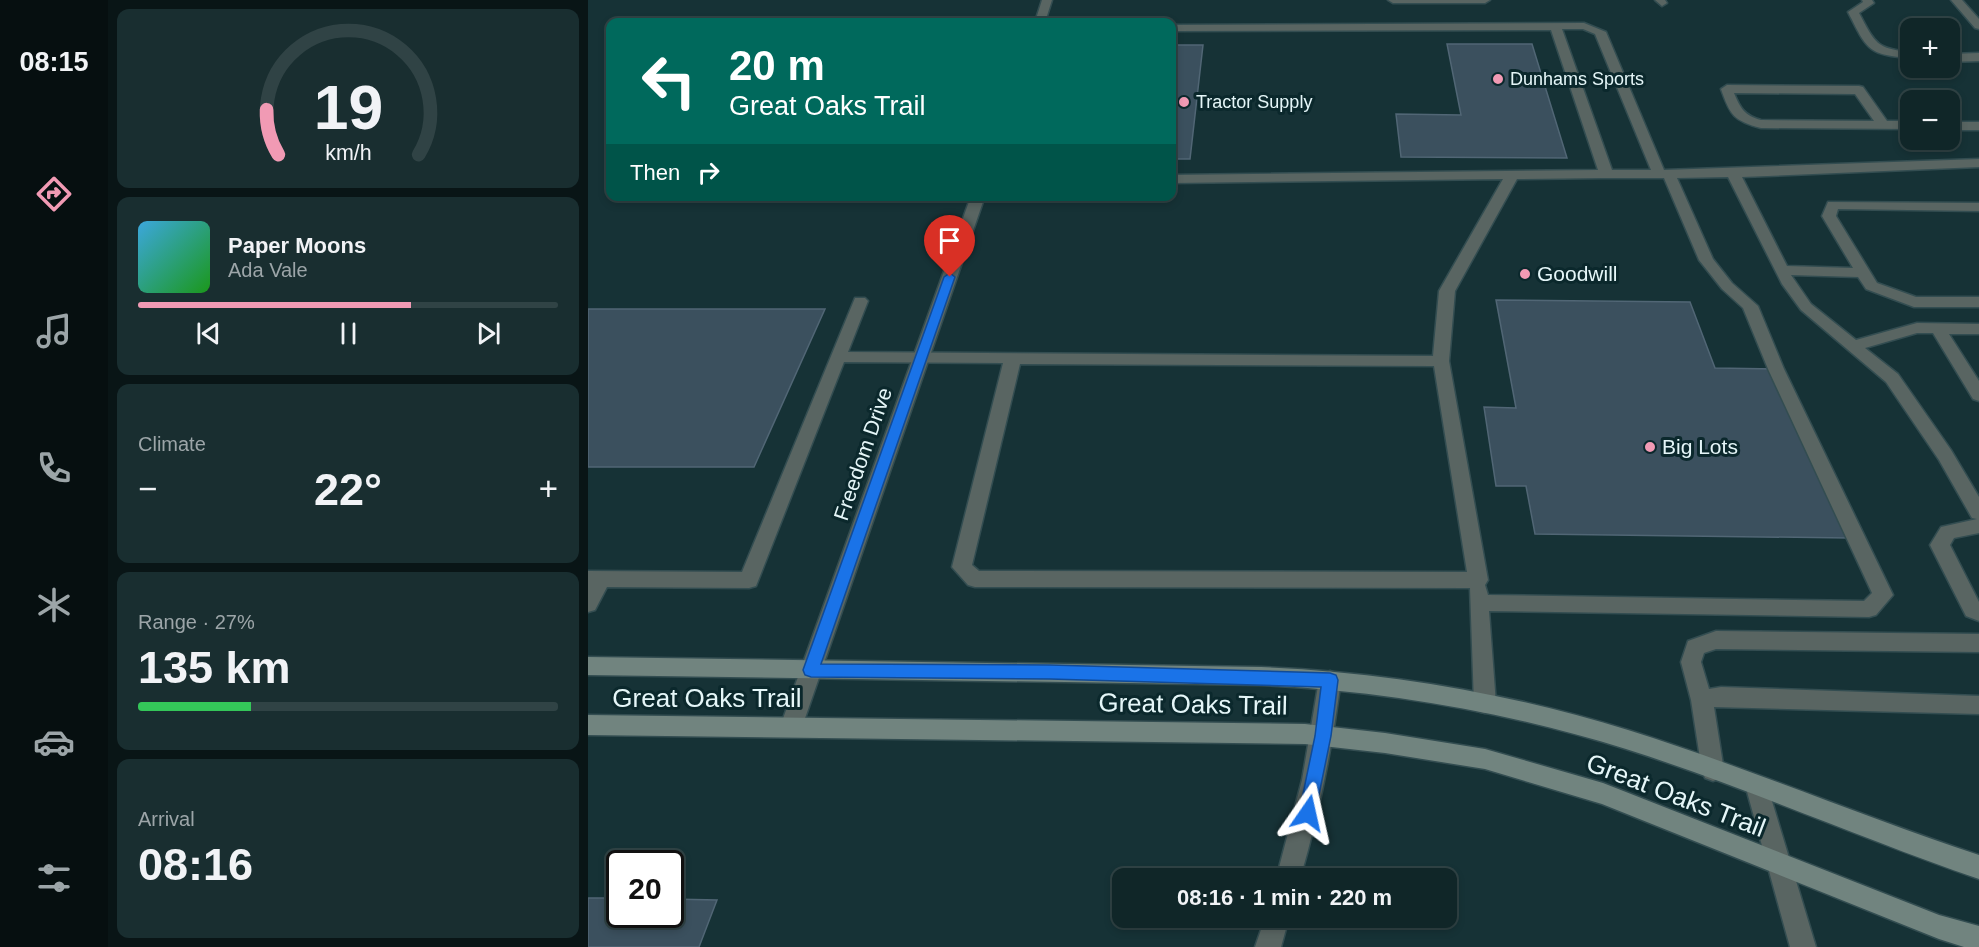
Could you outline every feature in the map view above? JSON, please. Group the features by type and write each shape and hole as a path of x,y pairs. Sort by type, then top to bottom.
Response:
{"street":[{"path":"1041,18 1047,0"},
{"path":"1393,0 1485,0"},
{"path":"1956,0 1979,26"},
{"path":"1868,2 1853,12 1873,48 1882,53 1900,54"},
{"path":"1555,26 1607,176"},
{"path":"1176,28 1584,26 1600,32 1706,260 1727,286 1750,306 1776,369 1883,596 1869,609 1479,603"},
{"path":"1960,58 1979,57"},
{"path":"1883,125 1859,90 1727,88 1735,112 1746,121 1761,124 1883,125 1900,125"},
{"path":"1960,126 1979,126"},
{"path":"1176,179 1665,175 1979,163"},
{"path":"1732,173 1781,270 1806,307 1892,378 1944,455 1979,513"},
{"path":"1485,704 1478,580 1441,361 1448,291 1512,176"},
{"name":"Freedom Drive","path":"791,727 976,201"},
{"path":"1979,207 1833,206 1829,216 1871,286 1914,302 1979,302"},
{"path":"1781,270 1863,273"},
{"path":"588,604 595,579 749,580 860,301"},
{"path":"1852,345 1917,328 1979,329"},
{"path":"1938,328 1979,395"},
{"path":"838,357 1441,361"},
{"path":"1013,357 962,567 975,579 1478,580"},
{"path":"1979,526 1948,532 1940,545 1974,610 1979,613"},
{"path":"1713,771 1702,700 1691,662 1695,647 1716,640 1979,643"},
{"name":"Great Oaks Trail","path":"588,666 1050,672 1330,680 1404,689 1574,723 1631,740 1757,788 1979,867"},
{"path":"1291,868 1308,813 1323,736 1330,680"},
{"path":"1702,700 1721,696 1979,705"},
{"name":"Great Oaks Trail","path":"588,725 1238,732 1323,736 1385,743 1485,759 1603,795 1939,927 1979,939"},
{"path":"1757,788 1803,947"},
{"path":"1268,947 1274,928"}],"building":[{"name":"Dunhams Sports","path":"1447,44 1532,44 1567,158 1401,157 1396,114 1461,115"},
{"name":"Tractor Supply","path":"1176,45 1203,45 1190,159 1176,159"},
{"name":"Big Lots","path":"1496,300 1690,302 1715,368 1776,369 1848,538 1535,534 1526,486 1496,486 1484,407 1516,408"},
{"path":"588,309 825,309 754,467 588,467"},
{"path":"588,898 606,898 606,928 684,928 684,899 717,900 699,947 588,947"}],"place":[{"name":"Dunhams Sports","path":"1498,79"},
{"name":"Tractor Supply","path":"1184,102"},
{"name":"Goodwill","path":"1525,274"},
{"name":"Big Lots","path":"1650,447"}],"route":[{"path":"950,277 811,670 1050,672 1330,680 1323,736 1308,813"}]}
